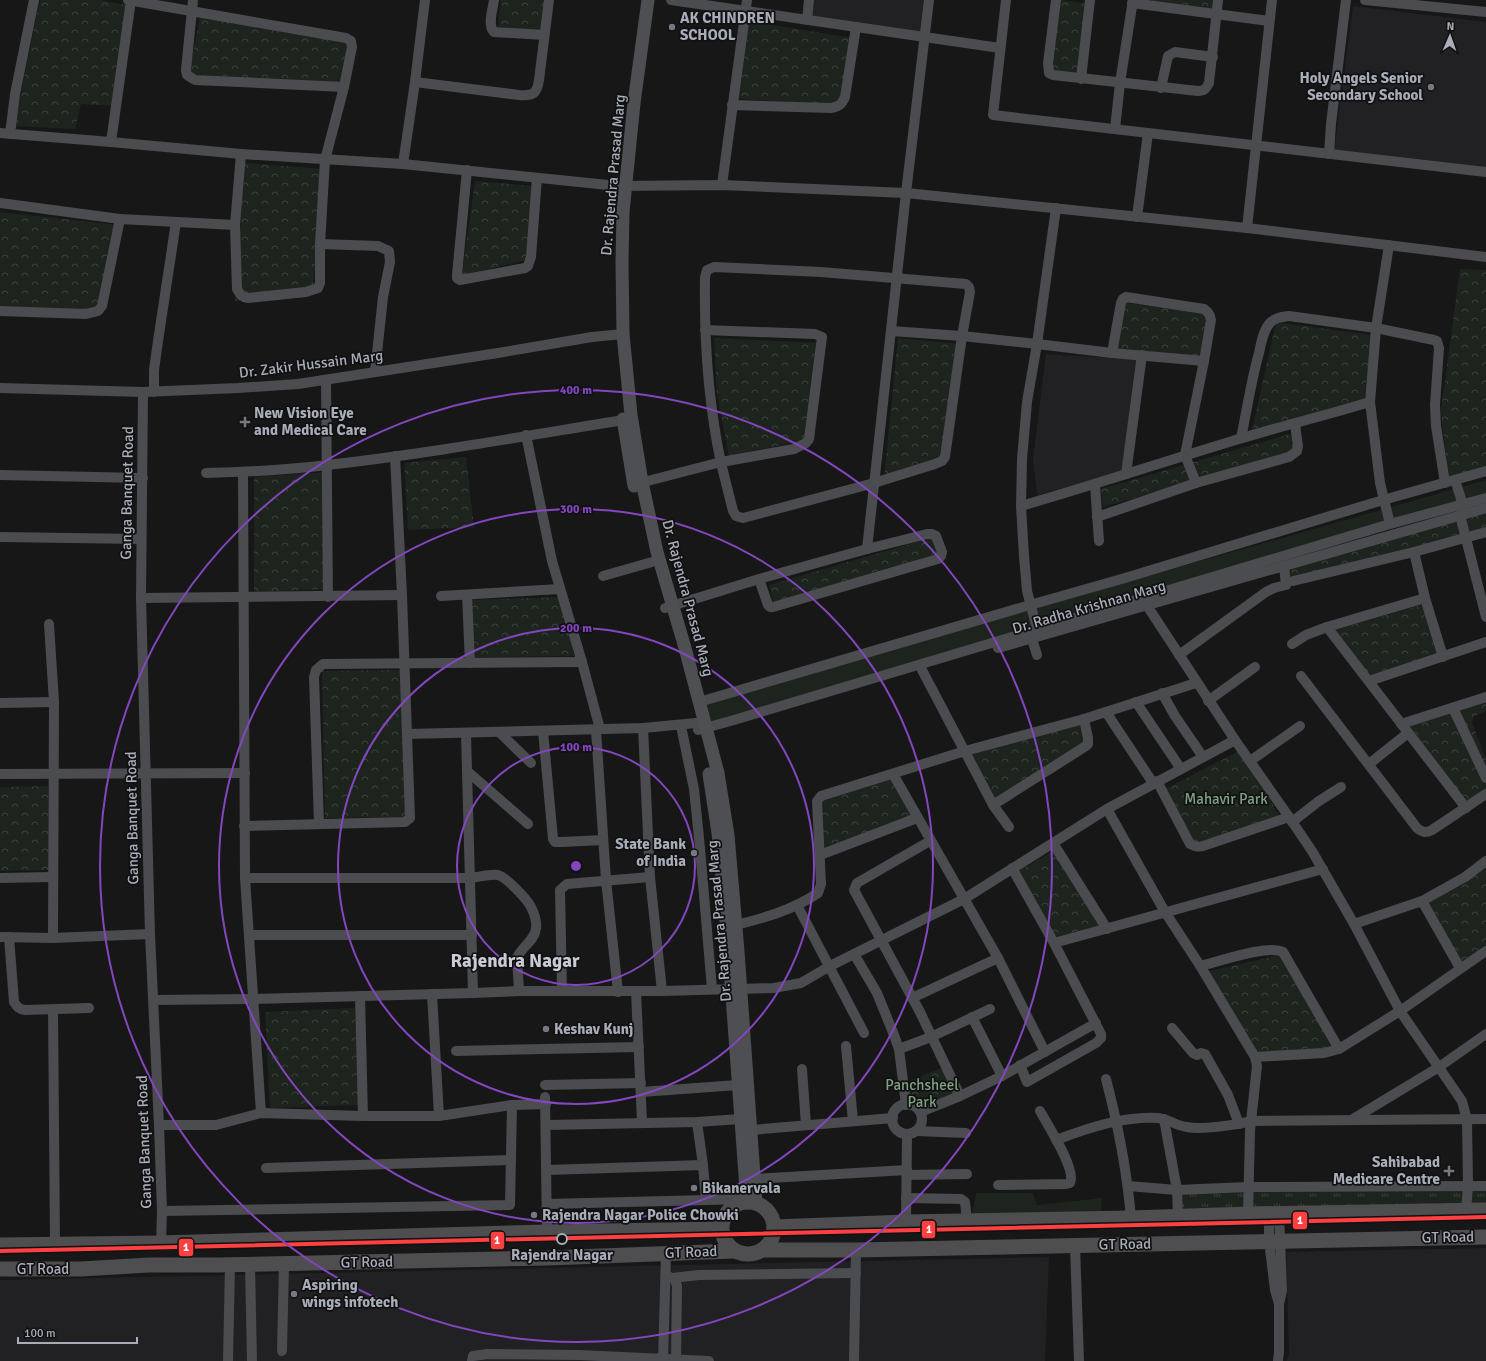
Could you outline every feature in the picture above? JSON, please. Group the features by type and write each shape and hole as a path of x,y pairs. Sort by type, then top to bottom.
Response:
{"highway":[{"path":"750,1202 761,1206 769,1213 772,1218 774,1228 772,1238 763,1250 754,1254 734,1251 726,1244 722,1230 723,1219 728,1211 737,1205 750,1202"},
{"name":"GT Road","path":"774,1228 906,1222 1486,1210"},
{"name":"GT Road","path":"0,1245 161,1243 547,1232 722,1230"},
{"name":"GT Road","path":"763,1250 1075,1246 1486,1236"},
{"name":"GT Road","path":"0,1269 82,1269 149,1265 250,1265 734,1251"}],"main road":[{"name":"Dr. Rajendra Prasad Marg","path":"641,0 627,102 622,186 622,262 619,335 623,420 701,729 709,774 718,834 751,1130 754,1179 750,1202"},
{"name":"Dr. Rajendra Prasad Marg","path":"622,186 648,0"},
{"name":"Dr. Rajendra Prasad Marg","path":"619,335 632,415 644,529 652,562 669,607 699,702 701,729 718,773 728,835 736,925 738,1085 750,1202"}],"street":[{"path":"34,0 15,94 5,134 241,154 404,164 622,186 722,184 906,193 1247,228 1486,257"},
{"path":"111,142 130,0 192,5 346,38 351,41 352,47 344,87 325,160 320,244 320,283 318,288 306,292 248,298 242,297 237,289 235,225 241,154"},
{"path":"404,164 425,0"},
{"path":"494,0 491,22 492,30 494,32 544,35"},
{"path":"415,82 528,96 535,93 538,88 549,0"},
{"path":"671,0 1000,48"},
{"path":"722,184 747,0"},
{"path":"807,20 809,0"},
{"path":"867,549 896,278 929,0"},
{"path":"1006,0 993,115 1486,172"},
{"path":"1056,0 1048,63 1050,73 1056,77 1203,91 1209,83 1218,0"},
{"path":"1081,79 1090,0"},
{"path":"1247,228 1272,0"},
{"path":"1329,154 1331,124 1346,0"},
{"path":"1364,0 1486,12"},
{"path":"1115,129 1132,2 1269,21"},
{"path":"192,5 186,70 187,75 190,78 195,80 344,87"},
{"path":"732,105 838,107 845,97 856,27"},
{"path":"1161,88 1168,56 1171,53 1175,52 1213,57"},
{"path":"1137,217 1148,133"},
{"path":"467,170 457,275 457,278 460,280 525,268 528,266 531,257 537,178"},
{"path":"0,203 120,219 235,225"},
{"path":"1037,655 1036,635 1030,604 1024,556 1021,506 1022,459 1026,409 1037,344 1056,208"},
{"path":"0,311 86,314 98,311 102,306 120,219"},
{"path":"154,392 154,370 176,222"},
{"path":"320,244 378,246 389,251 390,262 383,297 375,372"},
{"path":"1389,246 1376,328 1370,402 1383,500 1390,524"},
{"path":"710,268 821,272 966,284 970,287 970,292 962,336 946,457 942,461 934,464 874,483 743,518 736,516 733,511 721,462 710,396 705,330 704,276 710,268"},
{"path":"1112,354 1123,299 1131,297 1204,309 1208,312 1211,320 1185,455 1196,483"},
{"path":"1241,438 1253,375 1264,332 1273,320 1289,316 1376,328 1434,340 1439,344 1435,405 1436,426 1444,483"},
{"path":"638,483 721,462 794,449 806,443 809,439 822,337 815,334 705,330"},
{"path":"891,331 962,336 1112,354 1142,355 1204,361"},
{"name":"Dr. Zakir Hussain Marg","path":"0,388 154,392 298,384 592,337 619,335"},
{"path":"1126,474 1142,355"},
{"path":"326,380 328,596"},
{"name":"Ganga Banquet Road","path":"143,392 141,598 150,934 162,1211 161,1243"},
{"path":"1021,506 1095,485 1241,438 1370,402"},
{"path":"206,473 326,466 623,420"},
{"path":"1097,517 1196,483 1289,457 1297,451 1298,446 1295,424"},
{"path":"526,436 560,589 582,662 598,729 606,880 618,992"},
{"path":"244,826 405,822 408,821 411,814 395,456"},
{"path":"699,702 1030,604 1126,578 1486,470"},
{"path":"242,472 245,878 252,999 261,1113"},
{"path":"0,475 143,478"},
{"path":"1455,480 1463,505"},
{"path":"1095,485 1099,541"},
{"path":"1466,1211 1468,1186 1467,1120 1462,1101 1400,1011 1323,869 1291,819 1196,683 1145,602 1390,524 1486,498"},
{"name":"Dr. Radha Krishnan Marg","path":"701,729 860,688 1145,602 1284,566 1486,508"},
{"path":"1460,515 1482,587 1486,617"},
{"path":"1293,581 1414,552 1486,532"},
{"path":"669,607 759,579 867,549 932,534 936,536 942,552 938,559 773,608 768,605 759,579"},
{"path":"0,537 141,538"},
{"path":"1414,552 1443,657"},
{"path":"603,576 652,562"},
{"path":"1179,655 1266,592 1286,585 1284,566"},
{"path":"441,596 560,589"},
{"path":"141,598 402,595"},
{"path":"467,595 470,663"},
{"path":"1292,644 1306,635 1327,627 1426,598"},
{"path":"48,624 54,702 52,773 53,938"},
{"path":"1327,627 1466,808"},
{"path":"407,734 681,726 701,729 1036,635"},
{"path":"1368,682 1486,642"},
{"path":"319,824 314,677 316,670 323,664 582,662"},
{"path":"1208,701 1255,667"},
{"path":"922,670 993,804 1009,827"},
{"path":"1301,676 1421,832 1426,833 1432,830 1486,794"},
{"path":"736,925 771,916 797,905 818,893 820,889 820,855 816,801 825,794 965,751 1084,720 1196,683"},
{"path":"1162,693 1175,716 1203,757"},
{"path":"1401,724 1486,698"},
{"path":"0,703 54,702"},
{"path":"1136,702 1181,769"},
{"path":"1453,708 1486,778"},
{"path":"1106,712 1155,782 1190,844 1195,846 1201,847 1291,819 1340,786"},
{"path":"993,804 1086,746 1088,744 1088,738 1084,720"},
{"path":"681,726 694,796 712,989"},
{"path":"1250,761 1300,726"},
{"path":"643,728 650,876 662,991"},
{"path":"544,731 553,839 555,842 604,840"},
{"path":"499,732 531,763"},
{"path":"466,733 473,993"},
{"path":"1369,764 1408,733"},
{"path":"154,1000 473,993 519,990 618,992 662,991 774,988 800,983 830,966 964,899 1107,809 1235,740"},
{"path":"467,771 528,824"},
{"path":"0,774 146,772 245,773"},
{"path":"893,774 998,958 1044,1052"},
{"path":"1107,809 1165,912 1200,966 1255,1057 1257,1066 1251,1121 1248,1214"},
{"path":"820,855 917,818"},
{"path":"930,841 857,884 854,890 912,998 960,1096"},
{"path":"1053,842 1107,929"},
{"path":"1354,924 1422,901 1465,877 1486,861"},
{"path":"1012,868 1101,1034 1099,1040 1027,1082 1020,1065"},
{"path":"1054,944 1323,869"},
{"path":"245,878 470,878 498,875 505,878 530,906 535,917 537,927 531,940 517,958 519,990"},
{"path":"562,991 560,890 567,884 650,876"},
{"path":"0,878 53,878"},
{"path":"1422,901 1460,968"},
{"path":"797,905 864,1033"},
{"path":"89,1008 25,1010 16,1006 14,1002 5,937 53,938 150,934"},
{"path":"249,935 472,935"},
{"path":"1200,966 1264,950 1279,949 1283,952 1339,1049"},
{"path":"1255,1057 1324,1053 1339,1049 1400,1011 1486,951"},
{"path":"854,954 877,993 899,1049 906,1105"},
{"path":"912,998 998,958"},
{"path":"636,991 642,1122"},
{"path":"432,994 439,1116"},
{"path":"360,996 363,1116"},
{"path":"53,1009 55,1244"},
{"path":"899,1049 931,1037 990,1009"},
{"path":"972,1017 1002,1076"},
{"path":"920,1112 960,1096 1002,1076 1096,1023"},
{"path":"1172,1028 1193,1053 1197,1055 1201,1053 1205,1054 1228,1095 1239,1124"},
{"path":"1352,1119 1439,1067 1486,1034"},
{"path":"846,1046 853,1121"},
{"path":"456,1050 639,1047"},
{"path":"802,1068 806,1125"},
{"path":"1106,1079 1117,1121 1128,1186 1131,1218"},
{"path":"545,1086 641,1087 738,1085"},
{"path":"159,1125 216,1125 261,1113 363,1116 439,1116 546,1101 547,1232"},
{"path":"162,1211 510,1206 512,1105"},
{"path":"906,1222 907,1173 911,1133 922,1124 922,1119 920,1112 914,1106 902,1105 896,1110 893,1118 895,1127 902,1133 911,1133 966,1133"},
{"path":"998,1185 1070,1183 1072,1177 1066,1158 1040,1111"},
{"path":"751,1130 893,1118"},
{"path":"1056,1140 1080,1131 1117,1121 1154,1118 1164,1119 1188,1128 1239,1124 1251,1121 1486,1119"},
{"path":"546,1125 697,1122 741,1119"},
{"path":"1164,1119 1177,1190 1178,1217"},
{"path":"697,1122 706,1200"},
{"path":"266,1168 511,1160"},
{"path":"546,1170 703,1165"},
{"path":"754,1179 907,1173 967,1174"},
{"path":"1128,1186 1177,1190 1248,1187 1486,1186"},
{"path":"906,1198 961,1199 965,1202 967,1221"},
{"path":"547,1204 706,1200 750,1202"},
{"path":"1274,1214 1274,1241 1282,1291 1279,1304 1276,1360"},
{"path":"1075,1246 1079,1361"},
{"path":"854,1361 856,1250"},
{"path":"663,1360 669,1277 666,1253"},
{"path":"282,1351 284,1264"},
{"path":"228,1361 230,1265"},
{"path":"250,1265 252,1361"},
{"path":"669,1277 705,1275 856,1273"},
{"path":"669,1277 675,1280 677,1286 676,1361"},
{"path":"472,1361 473,1356 487,1354 709,1361"}],"shaded area":[{"path":"813,0 928,0 923,33 810,17"},
{"path":"1353,6 1486,22 1486,168 1334,151"},
{"path":"1046,354 1142,360 1125,471 1037,495 1033,459"},
{"path":"1486,1248 1486,1361 1286,1361 1289,1354 1286,1252"},
{"path":"1049,1257 1045,1361 0,1361 0,1280"}],"green space":[{"path":"40,0 100,0 131,6 115,106 81,104 75,129 14,126"},
{"path":"501,0 547,0 543,31 498,27"},
{"path":"1061,0 1088,4 1079,74 1051,71"},
{"path":"1139,0 1218,0 1217,10"},
{"path":"200,17 349,43 344,84 189,74"},
{"path":"749,21 852,38 843,105 739,99"},
{"path":"245,163 322,169 313,290 235,301"},
{"path":"475,181 533,186 527,260 462,275"},
{"path":"0,212 119,225 99,314 0,308"},
{"path":"1460,269 1486,270 1486,471 1449,482 1441,411"},
{"path":"1126,303 1209,314 1200,357 1116,348"},
{"path":"1276,322 1372,335 1364,400 1251,435"},
{"path":"714,338 823,343 809,439 729,456 717,394"},
{"path":"898,338 961,344 946,459 884,478"},
{"path":"1297,432 1300,451 1103,507 1101,489"},
{"path":"466,457 474,527 408,530 404,463"},
{"path":"326,472 327,589 254,592 254,477"},
{"path":"1486,480 1486,501 711,730 705,702"},
{"path":"1486,511 1486,530 1291,583 1286,568"},
{"path":"934,537 939,555 774,603 769,585"},
{"path":"562,597 574,656 474,657 471,600"},
{"path":"1431,602 1449,658 1369,681 1329,632"},
{"path":"404,670 406,817 325,818 322,671"},
{"path":"1486,700 1486,711 1474,716 1472,723 1486,759 1486,794 1468,806 1404,726"},
{"path":"1084,719 1093,745 993,805 965,751"},
{"name":"Mahavir Park","path":"1241,750 1283,822 1195,848 1165,789"},
{"path":"893,777 916,815 823,853 820,799"},
{"path":"48,786 49,870 0,871 0,787"},
{"path":"1059,848 1106,926 1055,940 1017,872"},
{"path":"1486,863 1486,954 1464,969 1423,901"},
{"path":"1288,953 1333,1053 1258,1053 1205,972"},
{"path":"355,1008 359,1105 270,1108 265,1012"},
{"name":"Panchsheel Park","path":"944,1067 959,1095 923,1112 906,1107 904,1083"},
{"path":"1486,1185 1486,1210 1180,1217 1177,1190"},
{"path":"976,1193 1033,1193 1037,1205 1102,1198 1100,1217 971,1220"}],"transit line":[{"name":"1","path":"0,1251 186,1248 1300,1220 1486,1217"}],"place":[{"name":"AK CHINDREN SCHOOL","path":"672,27"},
{"name":"Holy Angels Senior Secondary School","path":"1431,87"},
{"name":"New Vision Eye and Medical Care","path":"245,422"},
{"name":"State Bank of India","path":"694,853"},
{"name":"Keshav Kunj","path":"546,1029"},
{"name":"Sahibabad Medicare Centre","path":"1449,1171"},
{"name":"Bikanervala","path":"694,1188"},
{"name":"Rajendra Nagar Police Chowki","path":"534,1215"},
{"name":"Rajendra Nagar","path":"562,1239"},
{"name":"Aspiring wings infotech","path":"294,1294"}],"district":[{"name":"Rajendra Nagar","path":"515,960"}]}
